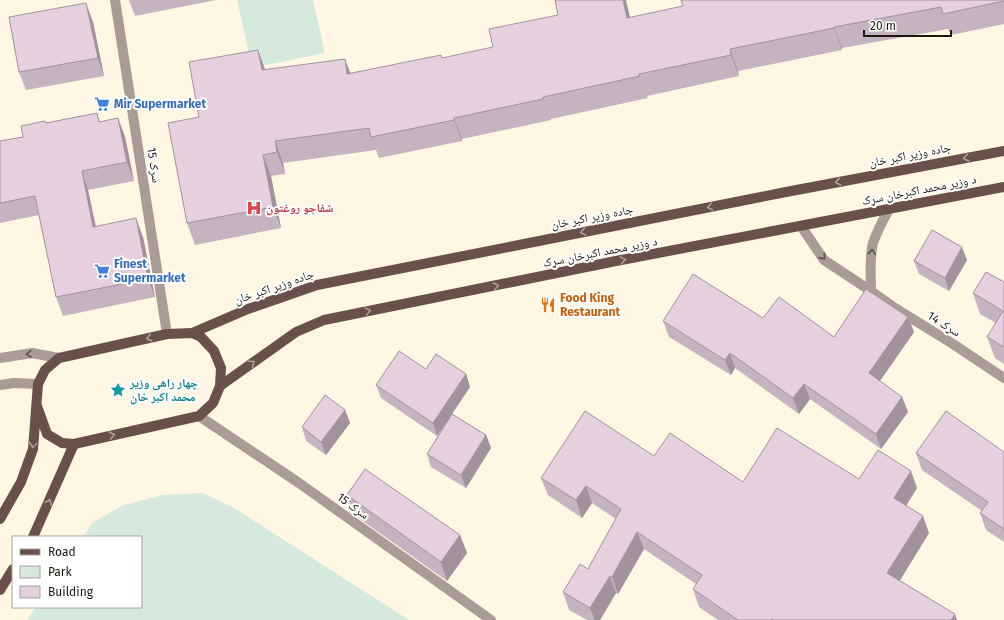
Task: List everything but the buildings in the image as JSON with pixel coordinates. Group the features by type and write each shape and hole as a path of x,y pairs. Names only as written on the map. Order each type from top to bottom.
{"main road":[{"name":"جاده وزیر اکبر خان","path":"192,333 248,309 317,285 755,198 1004,151"},
{"name":"د وزیر محمد اکبرخان سړک","path":"220,386 296,332 324,320 1004,187"},
{"path":"0,519 21,482 33,449 38,384 45,370 59,358 167,334 192,333 201,337 214,351 221,368 220,386 213,403 199,416 74,444 62,443 47,434 37,406"},
{"path":"33,536 74,444"},
{"path":"0,590 12,571"}],"street":[{"name":"سرک 15","path":"115,0 167,334"},
{"path":"871,290 870,268 873,244 889,209"},
{"name":"سرک 14","path":"801,226 824,260 871,290 895,308 1004,378"},
{"path":"0,358 32,354 59,358"},
{"path":"0,385 14,383 38,384"},
{"name":"سرک 15","path":"199,416 299,483 491,620"}],"green space":[{"path":"237,0 313,0 325,53 252,68"},
{"path":"202,493 231,506 409,620 27,620 35,608 142,608 142,536 84,536 93,522 124,505 163,495"}],"place":[{"name":"Mir Supermarket","path":"102,104"},
{"name":"شفاجو روغتون","path":"254,208"},
{"name":"Finest Supermarket","path":"102,271"},
{"name":"Food King Restaurant","path":"548,305"},
{"name":"چهار راهی وزیر محمد اکبر خان","path":"118,390"}]}
